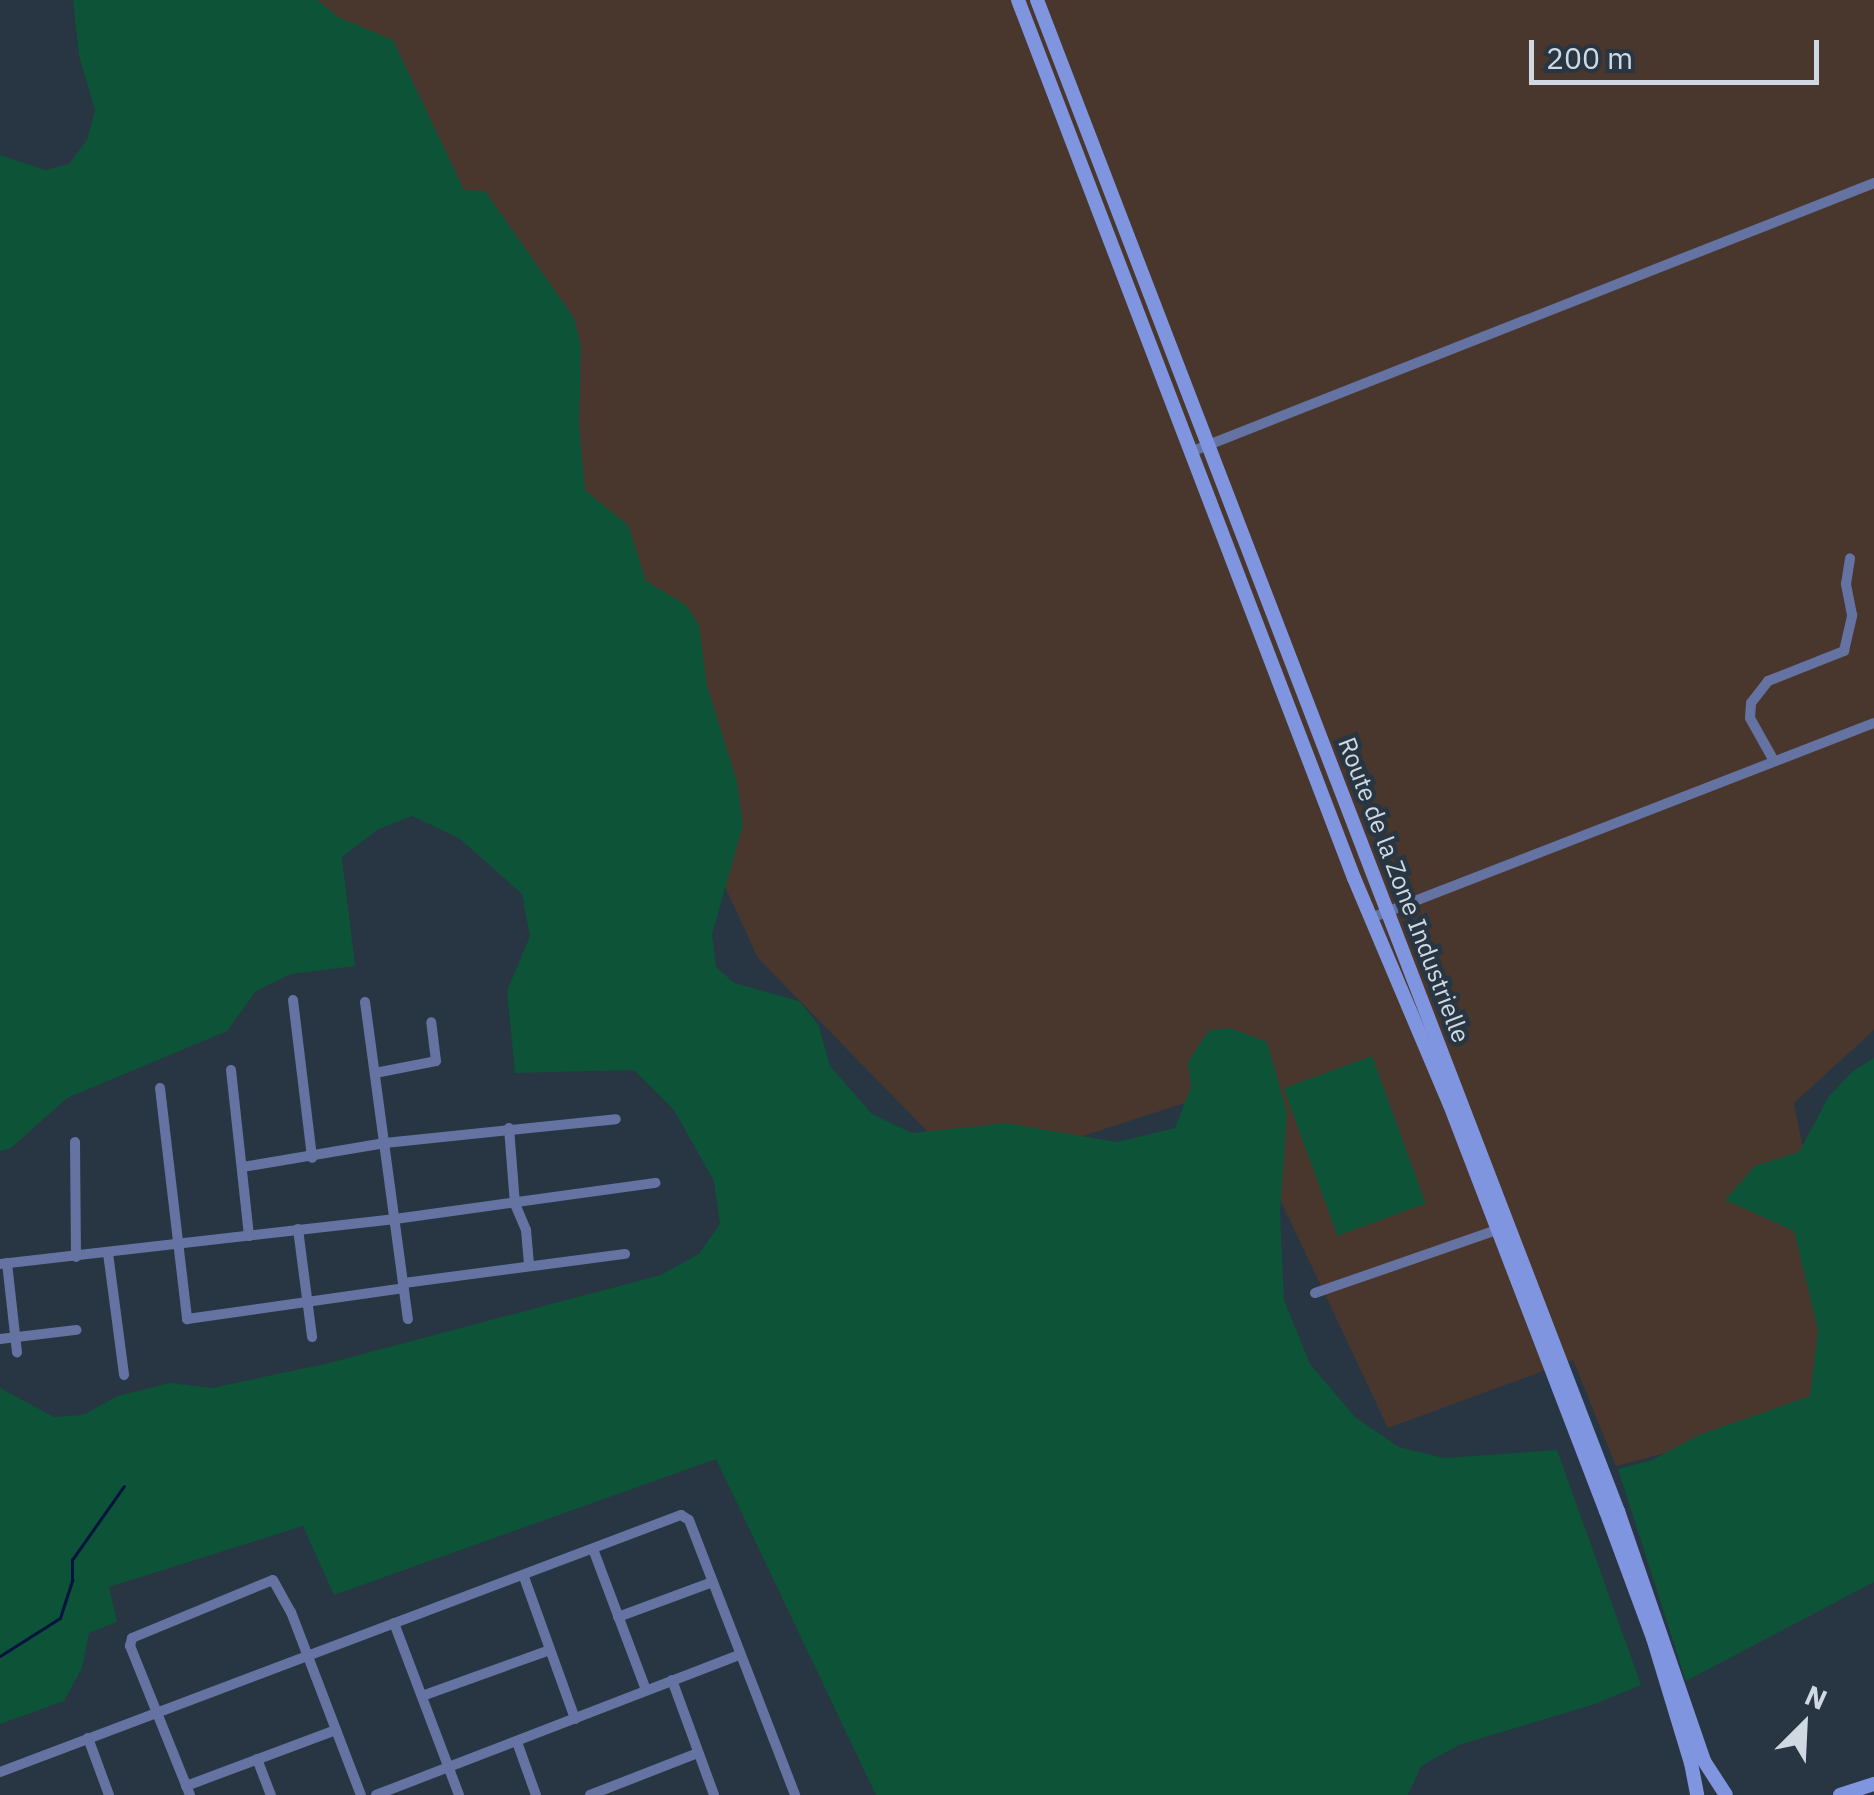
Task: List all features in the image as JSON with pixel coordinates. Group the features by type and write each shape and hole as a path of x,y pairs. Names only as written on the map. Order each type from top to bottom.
{"main road":[{"name":"Route de la Zone Industrielle","path":"1018,0 1653,1638 1692,1763 1697,1795"},
{"name":"Route de la Zone Industrielle","path":"1037,0 1648,1590 1693,1733 1708,1771 1726,1795"},
{"path":"1840,1795 1874,1784"}],"street":[{"path":"1194,451 1874,183"},
{"path":"1774,761 1750,718 1750,702 1768,681 1844,652 1851,637 1851,599 1846,584 1850,558"},
{"path":"1372,918 1874,723"},
{"path":"293,1000 312,1158"},
{"path":"366,1002 408,1319"},
{"path":"375,1073 436,1062 431,1022"},
{"path":"231,1070 249,1236"},
{"path":"160,1088 187,1319 529,1265 626,1254"},
{"path":"243,1166 312,1158 384,1142 616,1118"},
{"path":"508,1128 516,1204 526,1230 529,1265"},
{"path":"75,1142 76,1257"},
{"path":"18,1352 4,1264 516,1204 656,1183"},
{"path":"298,1229 312,1338"},
{"path":"1314,1293 1497,1230"},
{"path":"108,1253 124,1375"},
{"path":"0,1340 76,1330"},
{"path":"0,1772 306,1654 686,1516 795,1795"},
{"path":"592,1550 646,1690"},
{"path":"524,1577 575,1719"},
{"path":"336,1730 188,1790 130,1646 132,1638 272,1580 277,1583 306,1654 336,1730 361,1795"},
{"path":"618,1617 710,1583"},
{"path":"394,1623 458,1795"},
{"path":"422,1696 550,1650"},
{"path":"376,1795 740,1655"},
{"path":"672,1680 714,1795"},
{"path":"88,1738 110,1795"},
{"path":"517,1742 536,1795"},
{"path":"590,1795 698,1753"},
{"path":"257,1759 271,1795"}],"shaded area":[{"path":"314,0 1874,0 1874,1030 1794,1103 1853,1404 1616,1466 1573,1360 1388,1428 1228,1089 968,1173 758,958"}],"green space":[{"path":"73,0 318,0 338,17 393,40 464,190 485,191 574,318 581,346 579,425 585,490 628,525 646,581 686,605 699,625 707,686 737,782 743,825 712,934 716,967 734,983 799,1001 818,1024 830,1066 872,1114 912,1133 1006,1123 1117,1142 1175,1128 1191,1087 1188,1062 1209,1030 1230,1028 1267,1042 1287,1113 1280,1212 1284,1300 1310,1364 1355,1417 1399,1447 1444,1458 1557,1450 1641,1685 1595,1704 1459,1745 1421,1766 1408,1795 876,1795 716,1459 334,1595 303,1526 109,1587 117,1622 89,1633 82,1668 64,1701 0,1724 0,1388 54,1417 83,1415 118,1396 170,1383 212,1388 325,1364 661,1275 699,1254 720,1224 714,1181 674,1110 634,1070 515,1073 507,991 530,936 522,894 459,838 412,816 377,830 342,857 355,966 291,974 256,991 227,1031 67,1098 11,1148 0,1151 0,155 45,170 69,164 87,140 95,110 79,56"},
{"path":"1372,1056 1426,1204 1337,1236 1284,1088"},
{"path":"1874,1058 1874,1582 1686,1681 1618,1469 1650,1461 1699,1435 1810,1396 1818,1330 1794,1231 1725,1200 1755,1166 1799,1152 1829,1096 1853,1071"}],"waterway":[{"path":"0,1656 60,1618 72,1580 72,1560 124,1486"}]}
